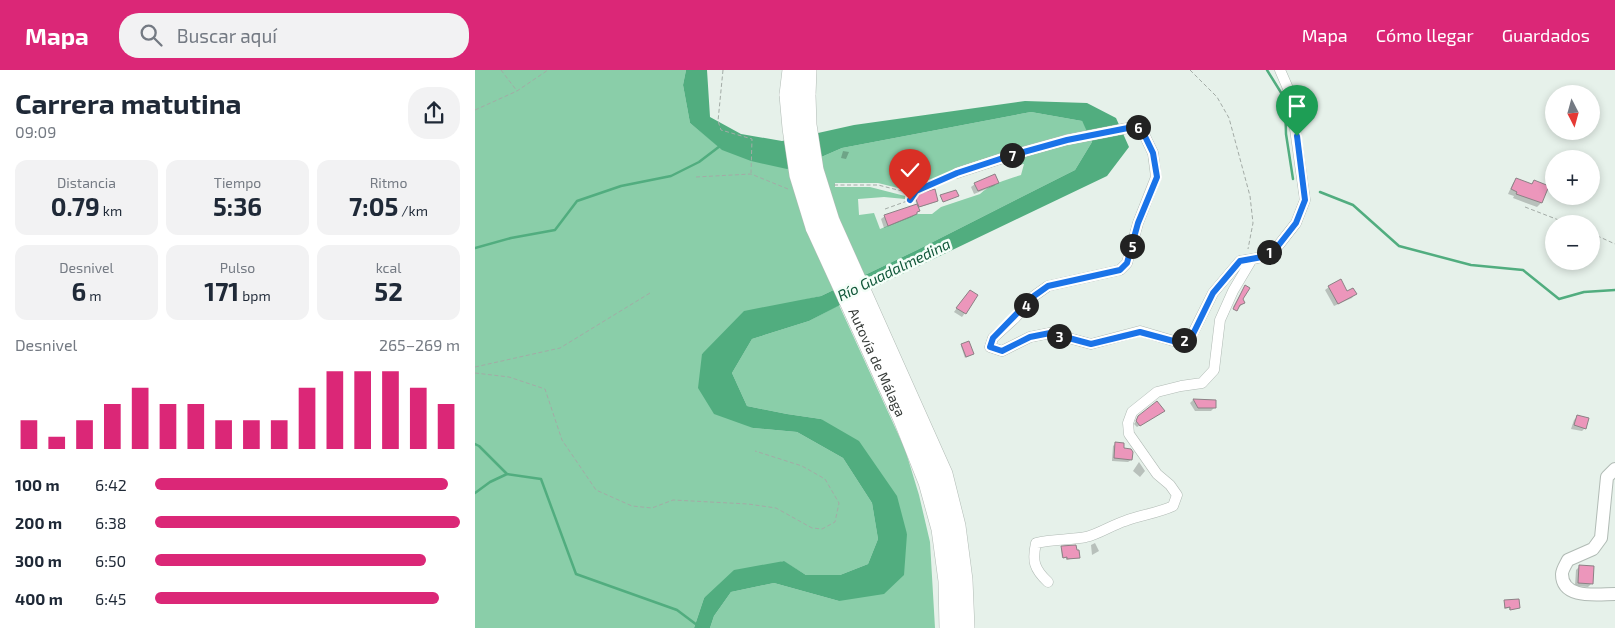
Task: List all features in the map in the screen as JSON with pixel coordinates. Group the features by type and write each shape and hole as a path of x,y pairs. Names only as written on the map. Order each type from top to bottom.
{"highway":[{"name":"Autovía de Málaga","path":"792,70 797,95"},
{"name":"Autovía de Málaga","path":"807,70 797,95 792,128 799,174 868,325 943,474 956,526 963,580 965,628"},
{"name":"Autovía de Málaga","path":"868,325 927,482 941,529 948,581 949,628"}],"street":[{"path":"957,173 1067,140 1133,127 1141,128 1153,153 1157,177 1138,223 1127,263 1120,270 1048,286 1034,296 993,338 990,347 1002,351 1030,337 1050,333 1091,344 1140,332 1177,342 1187,339 1193,334 1213,293 1240,261 1262,257 1278,246 1296,223 1305,200 1290,93 1280,70"},
{"path":"1048,582 1036,569 1034,555 1036,543 1051,539 1069,540 1089,536 1126,520 1162,511 1173,506 1177,495 1170,485 1157,474 1129,434 1128,423 1132,412 1157,392 1202,384 1214,370 1220,320 1233,291 1251,259"},
{"path":"1615,469 1607,477 1601,538 1593,549 1568,560 1562,573 1565,585 1577,594 1615,594"}],"path":[{"path":"501,70 517,91"},
{"path":"475,110 517,91 548,70"},
{"path":"696,177 751,174 752,139 721,130 718,121 723,70"},
{"path":"1190,70 1217,97 1229,118 1250,196 1253,223 1247,252 1251,259"},
{"path":"885,208 910,200 916,191 957,173"},
{"path":"1525,207 1546,215"},
{"path":"1600,237 1615,244"},
{"path":"475,366 560,348 650,293"},
{"path":"475,373 509,377 545,389 562,440 596,490 632,506 652,508 673,500 748,504 776,508 811,528 822,529 835,522 839,503 825,479 802,466 755,451"}],"shaded area":[{"path":"475,70 686,70 683,85 690,123 723,150 819,158 842,148 1031,112 1082,121 1088,132 961,169 916,188 906,190 878,183 835,183 835,187 870,187 905,196 905,199 884,197 858,199 859,215 874,213 880,229 917,214 932,214 941,207 980,194 994,185 1021,175 1024,164 1011,166 1010,159 1091,139 1092,142 1075,170 821,296 786,304 702,354 753,428 797,432 843,458 872,503 878,539 868,564 840,575 806,575 783,561 704,598 694,628 475,628"},
{"path":"839,305 905,449 919,495 930,542 935,628 710,628 714,616 731,592 774,583 839,601 907,534 821,419 747,406 732,373 752,339 809,321"}],"water":[{"name":"Río Guadalmedina","path":"686,70 707,70 710,117 741,134 782,141 854,125 1025,101 1087,103 1116,118 1129,147 1107,176 875,287 809,321 752,339 732,373 747,406 821,419 859,441 897,496 907,534 904,575 884,594 839,601 774,583 731,592 714,616 710,628 694,628 704,598 734,570 784,561 806,575 840,575 868,564 878,539 872,503 843,458 797,432 753,428 714,414 698,388 702,354 744,311 821,296 917,250 1075,170 1092,142 1082,121 1031,112 842,148 787,169 751,161 722,150 690,123 683,85"}],"building":[{"path":"995,174 999,183 978,191 974,183"},
{"path":"1516,178 1532,184 1534,180 1545,184 1545,196 1542,203 1516,194 1517,192 1511,189"},
{"path":"935,189 938,201 919,207 915,197 918,196 917,194"},
{"path":"956,190 959,196 943,202 940,195"},
{"path":"917,204 920,211 917,214 888,226 884,215"},
{"path":"1341,279 1347,291 1353,288 1357,294 1338,304 1328,286"},
{"path":"1245,285 1250,288 1243,299 1245,303 1240,305 1237,311 1233,309"},
{"path":"970,290 978,295 966,314 956,308"},
{"path":"969,341 974,354 966,357 961,344"},
{"path":"1193,399 1216,400 1216,408 1198,408"},
{"path":"1157,401 1165,411 1140,426 1136,421 1138,416"},
{"path":"1577,415 1589,418 1586,429 1574,425"},
{"path":"1115,442 1124,443 1124,448 1131,449 1133,452 1132,460 1114,458"},
{"path":"1076,545 1080,558 1063,558 1061,546"},
{"path":"1579,565 1594,566 1593,584 1578,583"},
{"path":"1519,599 1520,608 1510,610 1510,607 1505,608 1504,600"}],"waterway":[{"path":"1267,70 1285,99 1286,134 1293,179"},
{"path":"475,248 511,238 555,230 577,201 621,186 671,176 699,162 720,146"},
{"path":"1320,192 1353,205 1399,246 1471,265 1523,270 1559,299 1584,292 1615,290"},
{"path":"475,444 507,474"},
{"path":"475,493 490,482 507,474 541,479 576,574 677,610 701,628"}],"route":[{"path":"910,200 916,191 957,173 1009,156 1067,140 1133,127 1141,128 1153,153 1157,177 1138,223 1127,263 1120,270 1048,286 1034,296 1015,318 993,338 990,347 1002,351 1030,337 1050,333 1091,344 1140,332 1177,342 1187,339 1193,334 1213,293 1240,261 1262,257 1278,246 1296,223 1305,200 1297,136"}]}
